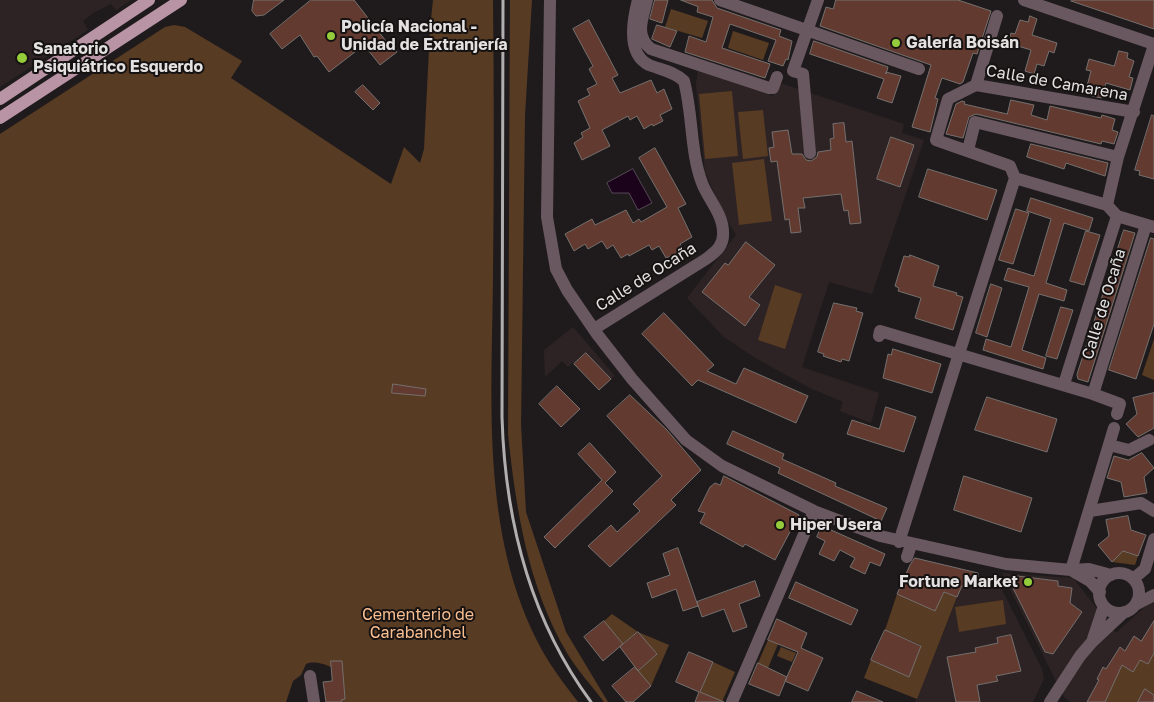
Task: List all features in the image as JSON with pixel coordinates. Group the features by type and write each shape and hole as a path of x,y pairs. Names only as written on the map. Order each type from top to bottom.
{"main road":[{"path":"0,99 150,0"},
{"path":"0,118 181,0"}],"street":[{"name":"Calle de Ocaña","path":"550,0 547,217 556,270 567,290 594,329 632,379 686,440 722,466 814,512 905,543 1006,564 1071,570 1089,569 1111,575"},
{"name":"Calle de Ocaña","path":"594,329 718,251 723,241 724,229 720,216 702,185 696,163 684,82 679,76 647,64 641,58 635,46 638,0"},
{"path":"647,0 637,21 641,37 651,49 769,88 773,88 777,77"},
{"path":"720,0 919,69"},
{"path":"810,153 803,74 793,71 818,0"},
{"name":"Calle de Camarena","path":"1024,0 1154,45 1118,157 1107,205"},
{"name":"Calle de Camarena","path":"976,85 996,16"},
{"name":"Calle de Camarena","path":"968,150 936,140 948,99 976,85 1134,112"},
{"path":"907,557 905,543 960,354 1015,178 1010,166 968,150 975,122 1118,157"},
{"path":"1015,178 1107,205 1117,216"},
{"name":"Calle de Ocaña","path":"1064,384 1117,216 1150,226 1093,394"},
{"path":"879,336 880,331 1064,384 1120,404 1117,414"},
{"path":"1071,570 1114,428"},
{"path":"1109,445 1129,450 1149,440"},
{"path":"1090,511 1141,503 1154,512"},
{"path":"732,702 814,512"},
{"path":"1134,579 1145,569 1154,539"},
{"name":"Calle de Ocaña","path":"1071,570 1090,581 1100,592"},
{"path":"1092,642 1104,606 1100,592 1103,582 1111,575 1123,573 1134,579 1139,589 1130,609"},
{"path":"1134,579 1147,575 1154,576"},
{"path":"1050,702 1092,642 1130,609 1154,595"},
{"path":"1104,606 1114,612 1130,609"},
{"path":"310,676 314,702"}],"shaded area":[{"name":"Sanatorio Psiquiátrico Esquerdo","path":"0,0 131,0 116,10 111,4 93,13 83,21 88,30 0,87"},
{"path":"698,70 773,96 777,82 904,124 902,133 924,140 872,294 829,282 802,367 879,393 871,423 840,411 843,402 810,388 757,359 724,337 687,298 736,235 725,217 705,172 696,84"},
{"path":"633,169 652,203 638,210 629,193 612,193 607,183"},
{"path":"573,327 615,376 599,390 573,362 568,367 562,361 545,377 544,350"},
{"path":"1002,573 1073,578 1116,633 1149,603 1154,601 1154,682 1124,702 1070,702 1064,697"},
{"path":"998,582 1042,669 1044,679 1033,702 915,702 962,586"}],"green space":[{"name":"Cementerio de Carabanchel","path":"433,0 493,0 494,172 491,374 494,474 500,523 511,571 526,617 549,662 578,702 342,702 341,700 345,699 342,673 329,666 315,662 306,664 301,675 293,681 286,702 0,702 0,134 165,27 174,25 185,27 242,61 231,78 391,184 404,147 420,163 424,149"},
{"path":"510,0 532,0 525,115 521,425 526,512 566,632 608,702 604,702 575,666 542,601 526,547 515,491 508,434"},
{"path":"671,9 708,21 702,38 665,27"},
{"path":"733,31 769,43 763,60 728,48"},
{"path":"732,91 738,156 705,159 699,94"},
{"path":"763,110 768,156 743,159 738,112"},
{"path":"764,159 772,221 739,225 732,163"},
{"path":"775,285 802,294 785,349 758,340"},
{"path":"1154,339 1154,380 1142,375"},
{"path":"1123,548 1128,550 1127,553 1138,556 1135,565 1112,562"},
{"path":"944,592 957,597 917,699 864,678 871,660 909,677 921,645 885,630 897,594 935,611"},
{"path":"1003,600 1006,624 959,632 955,607"},
{"path":"612,614 638,632 623,644 616,635 610,640 604,621"},
{"path":"638,632 669,645 651,686 638,671 657,654 652,648 638,644 644,639"},
{"path":"768,640 778,644 768,668 758,663"},
{"path":"781,647 796,653 792,662 777,656"},
{"path":"1154,653 1154,695 1146,690 1138,702 1105,702 1122,665 1133,672 1140,660 1148,664"},
{"path":"713,662 735,672 722,702 700,692 704,683 697,680 701,669 709,672"}],"building":[{"path":"254,0 284,0 264,15 256,16 252,11"},
{"name":"Policía Nacional - Unidad de Extranjería","path":"311,0 354,0 389,45 391,44 397,52 380,65 364,45 329,72 317,56 314,57 300,35 282,49 270,34"},
{"path":"655,0 668,0 662,23 650,19"},
{"path":"681,0 712,0 717,8 781,30 779,36 792,41 788,60 786,59 783,66 768,61 776,40 730,24 722,48 770,64 765,78 685,52 689,36 706,42 713,17 697,12 698,7"},
{"path":"836,0 958,0 991,11 977,54 973,53 963,82 960,84 942,78 935,98 938,99 930,132 912,127 931,65 820,26 826,7 833,9"},
{"path":"1154,0 1154,29 1071,1"},
{"path":"1030,16 1037,19 1032,35 1057,43 1054,53 1049,51 1044,66 1037,64 1034,74 1025,71 1031,50 1008,43 1011,33 1015,34 1020,20 1028,22"},
{"path":"589,20 618,75 612,78 620,93 651,80 657,93 664,89 672,109 660,115 663,121 653,126 652,124 644,129 637,116 630,120 628,116 602,130 610,146 582,160 574,143 583,137 581,133 590,128 578,101 590,95 587,89 597,84 589,69 593,66 573,29"},
{"path":"657,25 677,31 670,47 652,39"},
{"path":"814,41 888,67 887,72 901,76 892,103 877,98 884,79 810,54"},
{"path":"1119,51 1128,53 1127,58 1134,61 1129,77 1133,78 1130,90 1106,83 1102,98 1092,96 1095,88 1087,86 1091,71 1086,70 1089,59 1114,66"},
{"name":"Policía Nacional - Unidad de Extranjería","path":"363,85 380,103 373,110 355,92"},
{"path":"1011,100 1034,105 1031,115 1047,120 1050,106 1101,118 1102,115 1115,119 1112,130 1118,132 1114,144 1102,141 1101,144 976,114 969,117 963,138 946,134 956,104 962,101 965,102 964,104 1007,114"},
{"path":"1152,115 1154,116 1154,179 1139,175 1140,171 1135,170"},
{"path":"844,123 846,142 852,141 861,223 850,224 848,210 844,211 841,194 803,198 805,208 798,208 801,232 791,233 789,219 785,220 777,161 771,162 769,148 774,147 772,132 788,130 792,154 802,154 806,160 811,161 817,157 818,152 831,150 830,139 834,138 833,124"},
{"path":"891,137 914,145 900,187 877,179"},
{"path":"1031,144 1108,163 1105,176 1066,163 1064,169 1027,157"},
{"path":"655,148 686,204 678,208 692,237 680,244 683,250 666,258 659,246 652,250 649,245 629,256 628,254 621,258 613,245 607,249 602,241 588,249 585,244 574,251 565,234 592,219 595,225 626,210 633,223 639,219 641,222 667,207 639,158"},
{"path":"928,169 997,190 987,220 919,197"},
{"path":"1031,198 1093,218 1089,231 1064,223 1046,283 1067,290 1064,301 1039,294 1022,350 1046,358 1043,369 983,350 986,339 1011,347 1029,287 1004,280 1008,268 1034,276 1051,219 1027,211"},
{"path":"1016,209 1029,213 1013,264 999,260"},
{"path":"1124,230 1135,233 1088,382 1078,379 1077,375"},
{"path":"1086,231 1100,235 1084,285 1070,281"},
{"path":"1151,238 1154,239 1154,324 1136,379 1109,370"},
{"path":"746,242 775,265 749,297 760,305 745,326 702,292 725,263 728,265"},
{"path":"910,255 939,266 933,286 957,293 956,295 963,297 953,330 915,318 921,298 898,291 899,288 895,286 904,256 909,257"},
{"path":"991,284 1002,288 987,337 976,333"},
{"path":"834,303 857,308 856,311 863,313 849,361 842,359 841,362 823,356 824,354 818,352"},
{"path":"1061,307 1073,310 1057,359 1046,356"},
{"path":"664,313 714,365 707,371 736,384 744,368 808,396 796,423 698,380 692,386 642,334"},
{"path":"893,349 941,364 932,393 883,378 888,354 891,355"},
{"path":"586,353 611,379 599,390 574,364"},
{"path":"393,384 426,389 425,396 392,393"},
{"path":"557,386 580,409 561,427 539,404"},
{"path":"1154,393 1154,428 1138,437 1126,424 1137,414 1133,398"},
{"path":"630,395 667,430 701,470 671,500 676,505 610,567 588,546 611,525 617,532 640,511 633,504 662,476 607,416"},
{"path":"987,397 1057,419 1047,452 975,430"},
{"path":"886,407 916,417 904,452 847,434 852,420 879,429"},
{"path":"733,431 784,454 782,459 836,483 835,486 887,508 881,521 778,473 780,468 727,444"},
{"path":"590,443 616,472 605,483 613,491 555,548 544,537 602,480 578,454"},
{"path":"1142,453 1154,468 1144,477 1147,493 1124,497 1121,482 1107,478 1114,456 1128,460"},
{"path":"724,476 799,515 775,560 745,544 743,547 700,523 705,513 698,511 710,487 715,483 720,485"},
{"path":"964,476 1032,498 1021,532 954,510"},
{"path":"1128,516 1131,530 1146,535 1138,556 1123,551 1112,562 1098,545 1109,536 1106,520"},
{"path":"822,526 885,554 880,566 870,562 865,574 850,567 855,558 840,550 834,561 819,554 825,541 817,537"},
{"path":"678,548 698,606 683,611 676,589 652,598 647,583 670,575 663,554"},
{"path":"915,558 978,573 980,584 962,586 957,597 944,592 935,611 897,594"},
{"path":"1017,576 1058,581 1058,586 1072,588 1070,603 1082,612 1053,654 1045,652 1012,586"},
{"path":"755,581 760,596 739,604 747,627 733,632 724,609 702,617 697,602"},
{"path":"796,582 858,610 851,625 789,598"},
{"path":"777,619 807,633 801,648 823,658 808,691 785,681 798,652 768,640"},
{"path":"604,621 623,644 603,661 584,637"},
{"path":"1154,621 1154,653 1148,664 1140,660 1133,672 1122,665 1105,702 1087,702 1099,680 1097,679 1103,667 1106,669 1120,647 1125,651 1134,636 1141,641"},
{"path":"885,630 921,646 909,677 871,660"},
{"path":"638,632 657,654 638,671 620,647"},
{"path":"1011,635 1021,671 996,676 998,681 977,685 980,702 956,702 947,657 976,652 975,648 998,643 997,638"},
{"path":"689,652 713,662 700,692 724,702 695,702 699,692 676,682"},
{"path":"331,661 342,661 345,699 341,700 342,702 326,702 323,682 332,681"},
{"path":"758,663 787,677 779,696 749,684"},
{"path":"635,667 651,686 633,702 626,702 612,686"},
{"path":"1145,689 1154,695 1154,702 1138,702"},
{"path":"857,691 883,702 852,702"}],"railway":[{"path":"503,0 502,417 504,455 515,530 537,602 552,637 570,670 591,702"}],"place":[{"name":"Policía Nacional - Unidad de Extranjería","path":"331,36"},
{"name":"Galería Boisán","path":"896,43"},
{"name":"Sanatorio Psiquiátrico Esquerdo","path":"22,58"},
{"name":"Hiper Usera","path":"780,525"},
{"name":"Fortune Market","path":"1028,582"}]}
